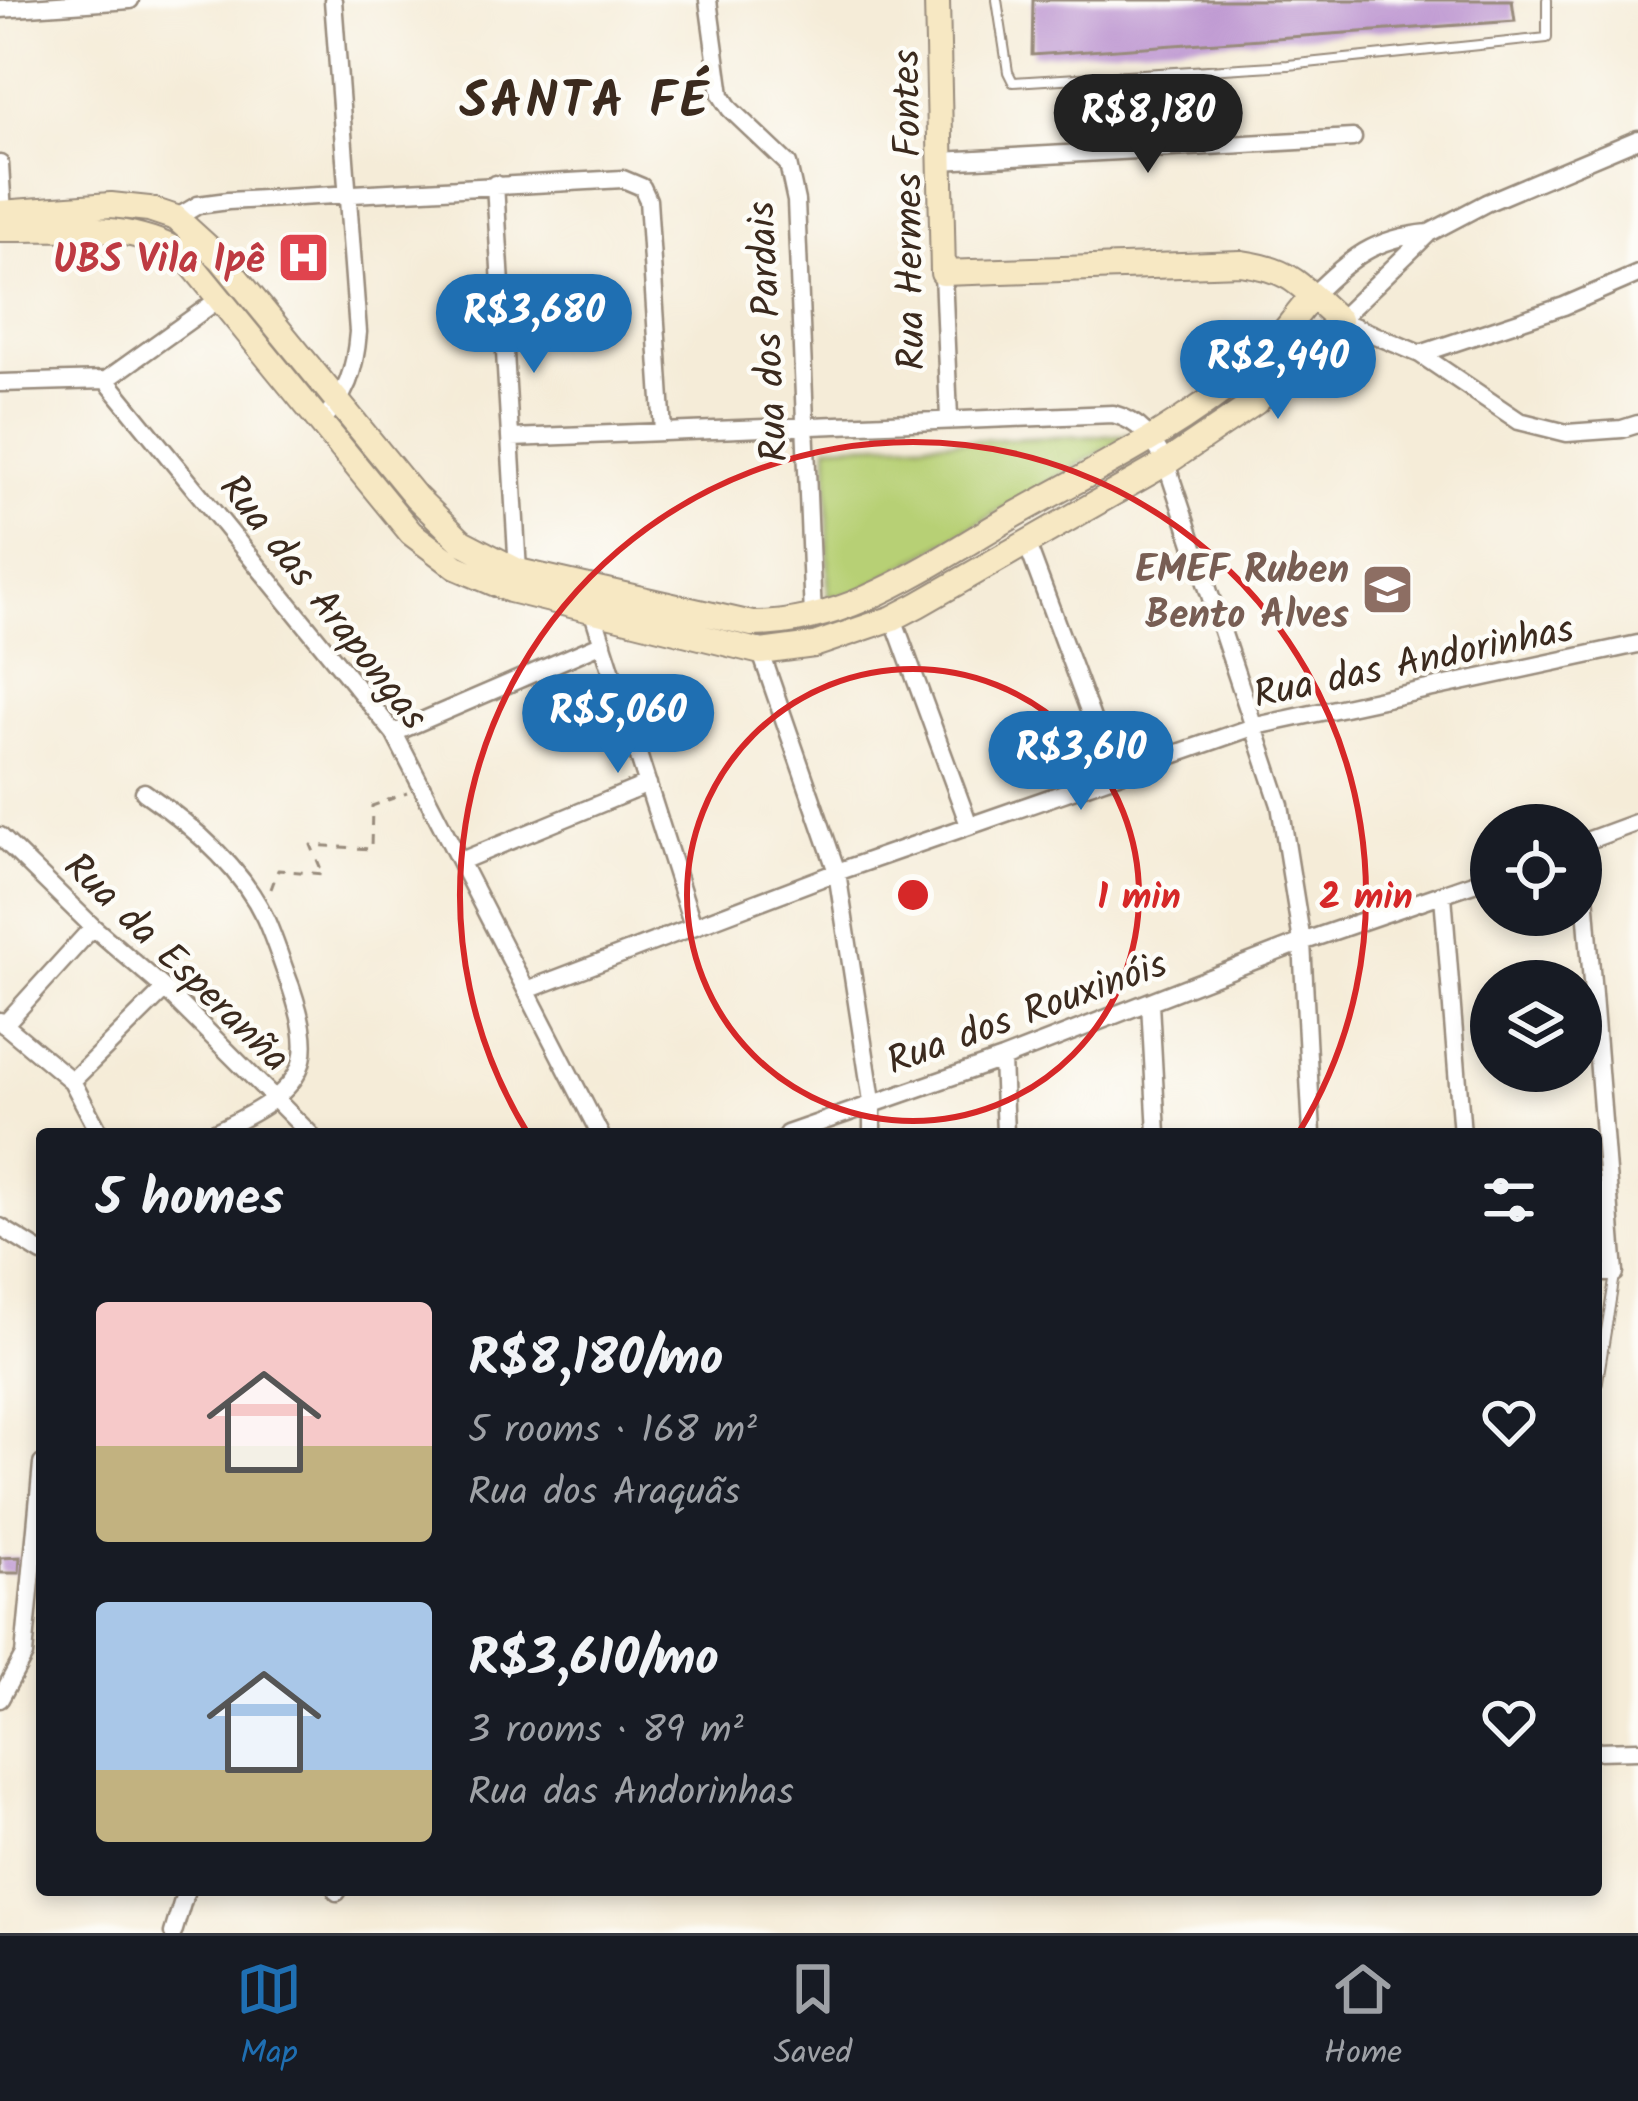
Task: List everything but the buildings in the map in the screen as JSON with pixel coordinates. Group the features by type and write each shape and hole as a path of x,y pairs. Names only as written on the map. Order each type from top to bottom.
{"street":[{"path":"0,9 130,0"},
{"path":"319,423 340,404 356,365 358,332 333,0"},
{"name":"Rua dos Pardais","path":"708,0 721,95 788,164 796,201 813,616"},
{"name":"Rua Hermes Fontes","path":"938,0 949,418"},
{"path":"941,161 1353,138"},
{"path":"1,219 157,238 183,254 411,533 456,567 510,590 761,652 814,645 893,618 1166,463 1256,402 1429,233 1486,203 1638,140"},
{"path":"0,164 1,219"},
{"path":"176,218 198,206 346,192 623,179 642,187 648,200 663,431"},
{"path":"495,184 518,571"},
{"path":"1,219 112,206 149,209 176,218 221,259 416,496 462,542 518,571 752,624 780,624 877,594 1153,440 1248,371 1312,296 1354,257 1393,236 1429,233"},
{"path":"943,273 1241,263 1274,267 1292,276 1339,320 1420,355 1519,421 1567,433 1638,424"},
{"path":"1420,355 1638,274"},
{"path":"0,382 106,380 221,297"},
{"name":"Rua das Arapongas","path":"106,380 394,733 597,1128"},
{"path":"512,438 949,418 1113,414 1133,421 1153,440 1166,463 1280,805 1302,942 1312,1128"},
{"path":"1027,544 1113,775"},
{"path":"592,610 693,926"},
{"path":"893,618 969,825"},
{"path":"752,624 837,872 872,1101 872,1128"},
{"path":"394,733 603,644"},
{"name":"Rua das Andorinhas","path":"527,990 837,872 1256,726 1638,644"},
{"path":"461,861 648,784"},
{"path":"144,792 173,812 238,876 263,914 296,1002 304,1042 300,1068 237,1128"},
{"path":"1602,835 1638,822"},
{"name":"Rua da Esperanña","path":"0,836 165,989 304,1128"},
{"name":"Rua dos Rouxinóis","path":"802,1128 1002,1059 1302,942 1470,885"},
{"path":"1443,895 1462,1128"},
{"path":"93,927 2,1023 72,1081 97,1128"},
{"path":"1586,936 1597,1128"},
{"path":"72,1081 165,989"},
{"path":"1150,1003 1157,1128"},
{"path":"1002,1059 1005,1128"},
{"path":"1602,1219 1605,1273"},
{"path":"0,1227 36,1249"},
{"path":"0,1699 24,1655 36,1528"},
{"path":"1602,1751 1638,1750"},
{"path":"173,1933 184,1896"}],"lane":[{"path":"997,0 1013,82 1288,65 1547,38 1547,0"},
{"path":"1602,1313 1605,1273"}],"path":[{"path":"263,914 278,870 323,874 311,845 371,849 372,806 424,786"}],"green space":[{"path":"1130,435 859,592 828,598 828,445"}],"place":[{"name":"UBS Vila Ipê","path":"303,258"},
{"name":"EMEF Ruben Bento Alves","path":"1388,590"}],"district":[{"name":"SANTA FÉ","path":"585,99"}]}
